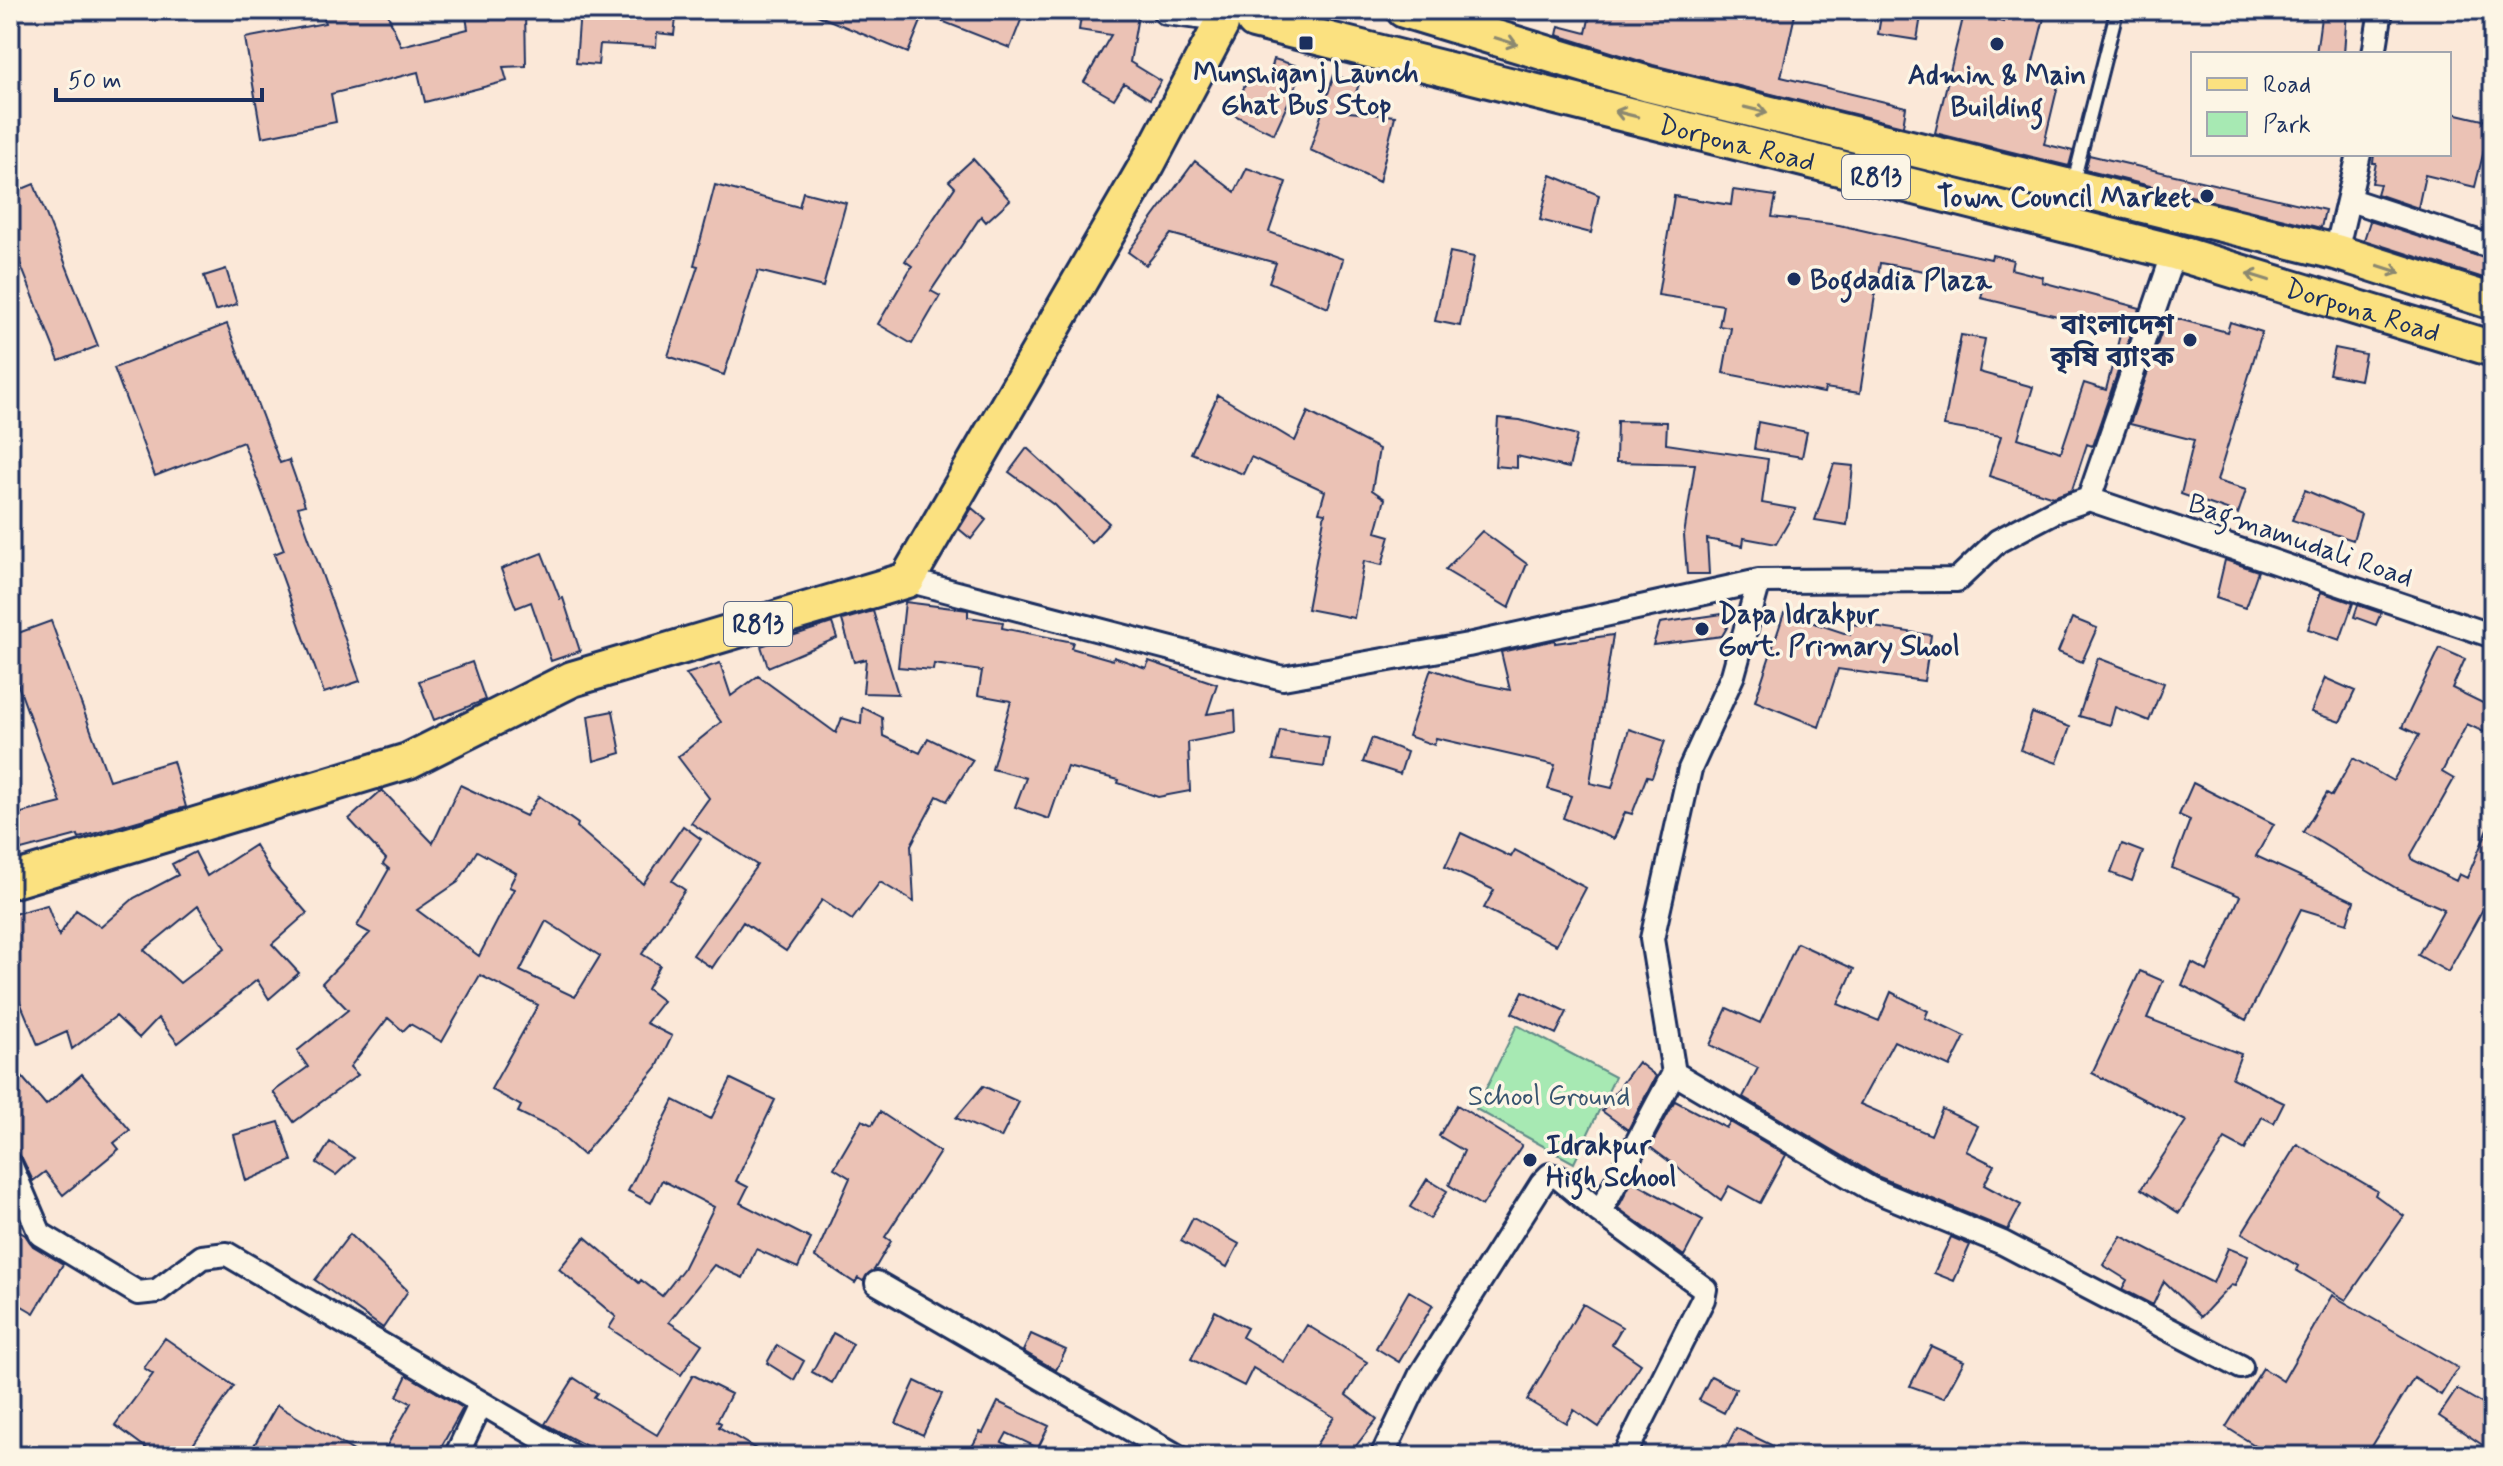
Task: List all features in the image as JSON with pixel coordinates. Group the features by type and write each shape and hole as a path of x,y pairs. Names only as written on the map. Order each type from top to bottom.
{"main road":[{"name":"Dorpona Road","path":"1404,10 1648,84 2336,252 2493,302"},
{"name":"R813","path":"1215,17 1232,28 1257,15"},
{"name":"Dorpona Road","path":"1257,15 2174,252 2493,349"},
{"path":"907,580 1148,163 1215,17"},
{"name":"R813","path":"10,881 408,761 572,679 907,580"}],"street":[{"path":"1167,10 1215,17"},
{"path":"2374,52 2381,10"},
{"path":"2336,252 2359,156"},
{"path":"2350,200 2493,247"},
{"path":"907,580 1283,678 1468,645 1759,581 1957,580 1998,541 2057,510 2089,499 2174,252"},
{"name":"Bagmamudali Road","path":"2089,499 2493,636"},
{"path":"1600,1212 1674,1073 1652,939 1690,769 1733,675 1759,581"},
{"path":"1674,1073 1871,1189 2003,1243 2241,1367"},
{"path":"10,1164 40,1234 118,1284 138,1293 157,1291 202,1257 227,1254 572,1456"},
{"path":"1382,1456 1420,1376 1550,1175 1558,1177 1705,1289 1703,1299 1624,1456"},
{"path":"877,1283 1177,1456"},
{"path":"456,1456 481,1403"}],"lane":[{"path":"2072,188 2117,10"}],"green space":[{"name":"School Ground","path":"1517,1025 1615,1077 1574,1163 1476,1109"}],"building":[{"path":"321,10 386,10 401,46 468,29 465,10 525,10 526,66 503,67 507,81 425,102 418,72 331,94 336,122 262,137 245,38 325,23"},
{"path":"580,10 677,10 674,35 657,33 656,47 600,44 598,65 576,63"},
{"path":"805,10 1025,10 1010,48 924,14 908,53"},
{"path":"1082,10 1123,14 1125,10 1139,10 1130,62 1161,81 1150,99 1124,83 1114,99 1084,82 1111,35 1079,30"},
{"path":"1591,10 1632,10 1661,17 1662,10 1796,10 1781,77 1906,107 1903,126 1653,65 1557,35 1559,26 1586,33"},
{"path":"1882,10 1922,10 1917,40 1878,34"},
{"path":"2007,10 2046,10 2032,66 2061,73 2044,144 2073,151 2069,166 1935,133 1964,14 2004,22"},
{"path":"2322,10 2347,10 2344,52 2316,52"},
{"path":"1274,59 1304,68 1274,134 1232,114 1250,74 1268,82"},
{"path":"1334,75 1359,84 1349,112 1395,116 1379,182 1310,150"},
{"path":"2451,112 2491,122 2475,187 2425,175 2418,208 2377,194 2380,184 2372,183 2376,163 2373,163 2374,156 2451,156"},
{"name":"Town Council Market","path":"2089,155 2325,210 2321,228 2085,170"},
{"path":"973,159 1010,200 986,222 981,216 931,291 940,296 912,344 878,324 912,266 905,261 955,187 949,181"},
{"path":"1195,161 1235,192 1247,168 1286,182 1269,232 1343,259 1328,308 1269,282 1276,263 1171,234 1146,265 1128,252"},
{"path":"1551,175 1599,195 1591,233 1540,220"},
{"path":"34,184 98,346 59,361 10,238 10,194"},
{"path":"715,185 799,207 803,192 846,203 823,287 758,271 724,375 668,356 698,266 694,265"},
{"path":"1733,190 1776,196 1772,217 1839,225 1991,259 1992,255 2013,260 2011,269 2043,277 2042,282 2140,308 2092,446 2087,444 2072,490 2053,497 1989,476 2001,436 1944,426 1961,335 1985,339 1979,372 2033,387 2018,438 2061,452 2084,383 2106,390 2121,331 1981,298 1985,282 1880,263 1860,393 1825,388 1824,393 1723,373 1731,328 1719,326 1723,305 1658,295 1674,196 1731,205"},
{"path":"2370,221 2493,261 2493,281 2364,240"},
{"path":"1450,252 1474,257 1460,326 1435,321"},
{"path":"226,269 237,304 215,311 204,276"},
{"path":"2167,316 2227,332 2230,322 2262,332 2217,481 2246,490 2238,514 2181,494 2194,440 2130,424"},
{"path":"227,324 280,463 289,460 305,505 298,507 360,681 324,693 274,554 284,550 243,442 155,476 114,368"},
{"path":"2335,348 2365,354 2360,380 2329,374"},
{"path":"1218,395 1295,441 1308,412 1379,449 1372,490 1385,499 1376,532 1390,536 1382,565 1364,561 1354,618 1307,609 1325,513 1319,512 1325,491 1251,457 1243,474 1191,453"},
{"path":"1498,418 1520,420 1577,435 1569,468 1517,456 1517,468 1495,466"},
{"path":"1617,421 1667,422 1666,444 1768,459 1762,503 1796,509 1776,544 1744,538 1743,546 1707,539 1709,574 1687,574 1684,535 1695,464 1616,462"},
{"path":"1758,422 1807,432 1802,457 1754,449"},
{"path":"1027,448 1109,523 1091,543 1054,505 1009,472"},
{"path":"1834,464 1853,466 1847,525 1815,520"},
{"path":"2305,490 2361,514 2353,540 2292,520"},
{"path":"972,508 986,520 971,539 959,529"},
{"path":"1482,531 1527,564 1509,608 1445,570"},
{"path":"542,553 560,599 563,598 580,651 551,661 531,602 516,608 501,569"},
{"path":"2225,560 2258,571 2245,608 2216,598"},
{"path":"2321,592 2353,603 2340,640 2308,629"},
{"path":"905,602 968,610 968,617 1003,622 1002,628 1073,642 1071,648 1146,668 1149,661 1217,684 1207,714 1235,710 1236,733 1188,742 1190,791 1158,797 1118,783 1119,780 1067,767 1049,819 1015,807 1026,778 992,769 1011,701 978,695 982,671 934,664 933,670 898,667"},
{"path":"2358,605 2381,613 2376,625 2354,617"},
{"path":"873,611 898,694 863,693 866,659 854,662 842,620"},
{"path":"1736,612 1722,636 1653,645 1660,623"},
{"path":"1784,613 1850,635 1852,624 1931,635 1924,681 1838,669 1819,727 1755,701"},
{"path":"2072,618 2097,628 2082,662 2058,652"},
{"path":"51,621 109,780 173,761 186,807 79,838 78,835 10,853 10,816 61,803 10,663 10,636"},
{"path":"832,623 837,638 768,667 761,646"},
{"path":"1613,635 1590,783 1612,788 1629,729 1665,741 1652,777 1647,776 1632,814 1625,812 1614,839 1563,818 1571,796 1548,789 1555,765 1436,738 1434,745 1408,736 1431,669 1510,690 1501,652 1555,640 1555,643"},
{"path":"2440,648 2465,659 2452,688 2493,708 2486,733 2467,724 2442,772 2454,779 2411,855 2413,860 2456,881 2459,874 2467,878 2493,817 2493,871 2486,887 2493,891 2448,972 2418,955 2444,909 2396,888 2303,832 2327,793 2332,796 2353,758 2393,781 2419,735 2402,727"},
{"path":"2098,658 2164,683 2149,721 2115,707 2110,725 2079,716"},
{"path":"472,662 485,700 434,720 419,681"},
{"path":"720,663 731,696 758,676 836,733 842,718 861,724 862,707 882,717 883,736 920,753 928,738 973,760 947,801 937,796 911,845 914,902 880,882 852,920 822,900 786,951 743,922 712,968 693,955 757,865 691,823 709,798 678,757 721,722 686,674"},
{"path":"2325,678 2355,691 2340,722 2311,712"},
{"path":"613,711 621,753 594,761 588,716"},
{"path":"2032,713 2070,727 2057,763 2020,750"},
{"path":"1280,730 1329,737 1324,767 1273,760"},
{"path":"1372,738 1407,752 1400,774 1363,762"},
{"path":"2193,783 2274,824 2256,856 2354,901 2347,923 2301,909 2246,1020 2182,985 2192,963 2207,971 2240,896 2172,868 2190,820 2179,815"},
{"path":"460,785 526,816 539,796 578,824 577,827 643,884 683,826 701,839 672,881 685,890 642,954 660,965 647,989 663,1001 646,1023 672,1036 657,1067 583,1155 555,1130 518,1112 521,1106 491,1089 538,1005 480,975 442,1042 410,1024 403,1031 388,1018 350,1067 358,1075 294,1122 273,1092 308,1067 297,1051 348,1010 322,983 370,933 357,926 389,869 383,864 386,859 349,819 382,790 433,843","holes":["477,851 516,873 509,887 514,889 479,956 417,910 458,882","546,921 600,956 575,997 520,971"]},
{"path":"1461,833 1511,857 1515,850 1586,888 1556,945 1484,908 1494,890 1445,867"},
{"path":"2122,844 2143,852 2132,881 2111,873"},
{"path":"255,845 271,872 307,913 272,944 299,973 269,999 257,980 178,1043 158,1018 139,1038 116,1016 72,1049 67,1032 38,1045 10,978 10,915 47,905 59,936 76,910 101,927 134,898 178,875 172,864 195,852 207,876","holes":["198,906 225,948 180,983 144,950"]},
{"path":"1797,943 1854,969 1838,1004 1879,1021 1891,992 1928,1011 1925,1018 1965,1037 1950,1067 1894,1041 1860,1104 1931,1135 1942,1109 1978,1126 1966,1151 1994,1165 1984,1185 2021,1205 2008,1230 1877,1176 1743,1097 1758,1068 1710,1045 1727,1008 1760,1023"},
{"path":"2140,971 2163,981 2147,1018 2241,1054 2232,1078 2284,1103 2274,1123 2262,1117 2245,1150 2225,1139 2179,1213 2141,1189 2186,1121 2092,1073"},
{"path":"1523,991 1567,1012 1556,1034 1512,1013"},
{"path":"1638,1062 1656,1076 1628,1130 1602,1111"},
{"path":"10,1063 46,1105 82,1074 130,1130 114,1143 119,1149 63,1195 45,1172 33,1181 22,1158 10,1150"},
{"path":"731,1079 775,1100 736,1181 748,1187 740,1203 811,1239 798,1268 756,1249 743,1278 714,1265 669,1322 702,1344 681,1375 609,1328 616,1317 559,1269 585,1237 639,1283 641,1280 662,1296 683,1269 714,1207 662,1180 651,1203 628,1191 674,1100 711,1119"},
{"path":"983,1086 1019,1102 1001,1138 956,1118"},
{"path":"1675,1101 1726,1128 1730,1122 1786,1155 1760,1203 1729,1186 1721,1200 1650,1147"},
{"path":"1457,1105 1522,1145 1482,1206 1449,1185 1464,1151 1439,1136"},
{"path":"880,1112 940,1152 885,1237 891,1241 874,1270 863,1281 858,1278 855,1283 815,1257 850,1178 834,1168 862,1120 872,1125"},
{"path":"279,1122 292,1161 246,1181 234,1135"},
{"path":"330,1142 354,1158 336,1175 317,1163"},
{"path":"2297,1144 2377,1191 2375,1195 2404,1216 2346,1300 2296,1270 2298,1266 2242,1233"},
{"path":"1427,1179 1447,1191 1430,1219 1410,1207"},
{"path":"1632,1181 1703,1220 1684,1256 1618,1208"},
{"path":"1193,1218 1239,1244 1227,1267 1181,1241"},
{"path":"10,1226 25,1235 33,1246 63,1264 34,1313 10,1299"},
{"path":"350,1234 408,1291 383,1328 315,1280"},
{"path":"2121,1236 2213,1283 2228,1248 2248,1256 2235,1286 2231,1285 2201,1317 2164,1281 2153,1305 2122,1289 2127,1280 2103,1265"},
{"path":"1951,1237 1970,1245 1954,1281 1934,1273"},
{"path":"1409,1291 1433,1305 1399,1362 1376,1348"},
{"path":"2332,1295 2458,1368 2441,1395 2414,1378 2366,1456 2272,1456 2226,1427 2263,1368 2283,1381"},
{"path":"1583,1304 1622,1327 1612,1344 1641,1364 1599,1427 1574,1410 1566,1423 1527,1400"},
{"path":"1215,1311 1247,1328 1242,1337 1284,1362 1307,1325 1367,1362 1346,1395 1377,1419 1348,1456 1309,1456 1334,1417 1253,1368 1244,1386 1191,1359"},
{"path":"833,1333 853,1344 832,1383 812,1372"},
{"path":"1031,1334 1066,1350 1056,1370 1023,1351"},
{"path":"165,1338 234,1386 185,1456 157,1456 115,1425 153,1374 144,1368"},
{"path":"777,1345 804,1361 794,1380 767,1363"},
{"path":"1931,1346 1964,1361 1944,1398 1910,1386"},
{"path":"407,1375 463,1408 436,1456 381,1456 411,1403 397,1396"},
{"path":"693,1375 731,1394 717,1421 721,1423 719,1427 768,1456 605,1456 545,1424 574,1378 597,1393 594,1397 657,1435"},
{"path":"1711,1376 1736,1389 1724,1413 1699,1400"},
{"path":"915,1381 942,1394 923,1435 896,1423"},
{"path":"2457,1389 2493,1410 2493,1452 2439,1416"},
{"path":"998,1402 1049,1426 1038,1448 1007,1433 1002,1442 1030,1456 967,1456 980,1432 983,1433"},
{"path":"277,1405 362,1456 248,1456"},
{"path":"1736,1428 1794,1456 1722,1456"}],"place":[{"name":"Munshiganj Launch Ghat Bus Stop","path":"1306,43"},
{"name":"Admin & Main Building","path":"1997,44"},
{"name":"Town Council Market","path":"2207,196"},
{"name":"Bogdadia Plaza","path":"1794,279"},
{"name":"বাংলাদেশ কৃষি ব্যাংক","path":"2190,340"},
{"name":"Dapa Idrakpur Govt. Primary Shool","path":"1702,629"},
{"name":"Idrakpur High School","path":"1530,1160"}]}
